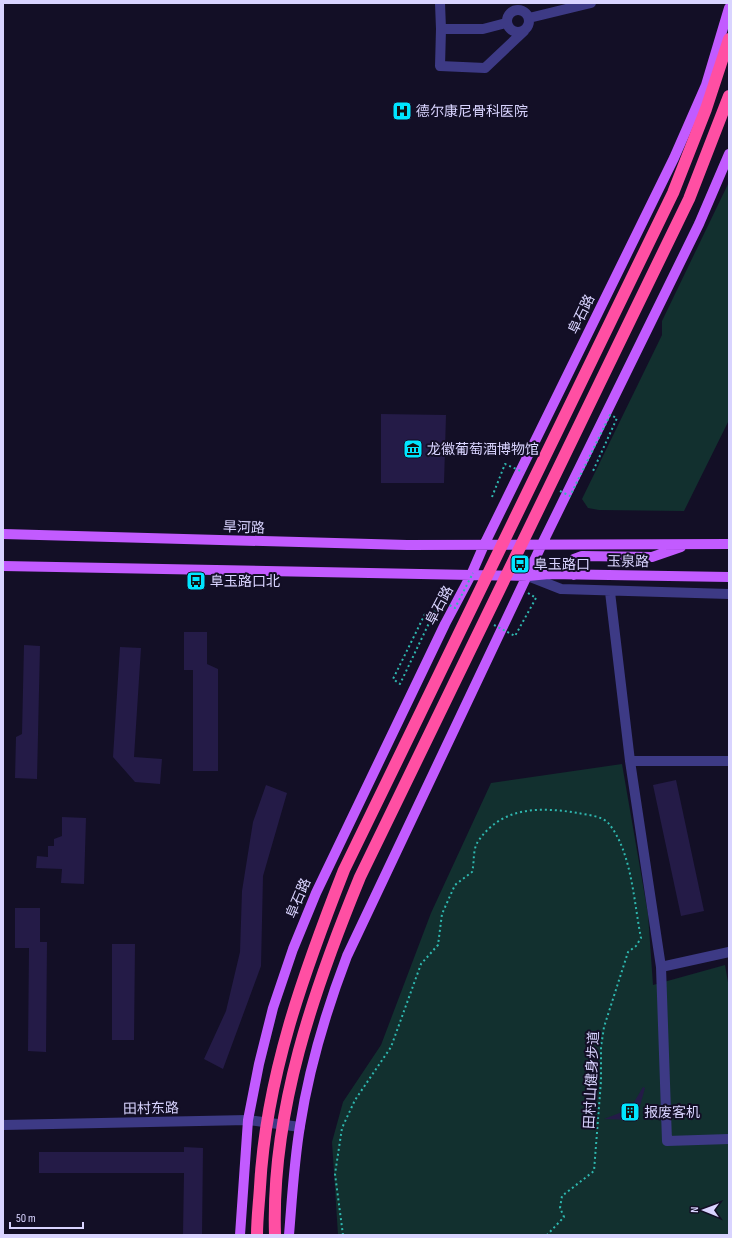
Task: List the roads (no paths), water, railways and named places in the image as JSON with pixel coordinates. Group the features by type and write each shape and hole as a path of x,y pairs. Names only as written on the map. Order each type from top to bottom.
{"highway":[{"path":"257,1235 261,1155 271,1094 294,1002 344,870 673,193 706,109 729,39"},
{"path":"275,1235 279,1157 288,1096 312,1006 334,941 360,877 689,199 729,96"}],"main road":[{"name":"阜石路","path":"240,1235 248,1120 259,1064 273,1008 304,921 445,624 472,574 484,545 674,158 706,85 729,8"},
{"path":"289,1235 300,1127 307,1088 330,1000 347,956 542,544 699,224 729,154"},
{"name":"旱河路","path":"3,534 407,545 542,544"},
{"name":"玉泉路","path":"542,544 726,544"},
{"path":"574,575 570,566 574,559 582,556 652,557 690,544"},
{"path":"3,566 472,574"},
{"name":"玉泉路","path":"472,574 528,576 574,575 729,577"}],"street":[{"path":"440,3 440,66 449,68 485,68 529,28 529,18 525,11 518,10 511,12 506,23 509,28 524,31"},
{"path":"529,18 591,3"},
{"path":"440,29 483,28 506,23"},
{"path":"528,576 561,589 610,592 729,594"},
{"path":"610,592 630,761 661,966 667,1141 729,1139"},
{"path":"630,761 729,761"},
{"path":"661,966 729,952"},
{"name":"田村东路","path":"3,1125 248,1120 300,1127"}],"place":[{"name":"德尔康尼骨科医院","path":"402,111"},
{"name":"龙徽葡萄酒博物馆","path":"413,449"},
{"name":"阜玉路口","path":"520,564"},
{"name":"阜玉路口北","path":"196,581"},
{"name":"报废客机","path":"630,1112"}]}
